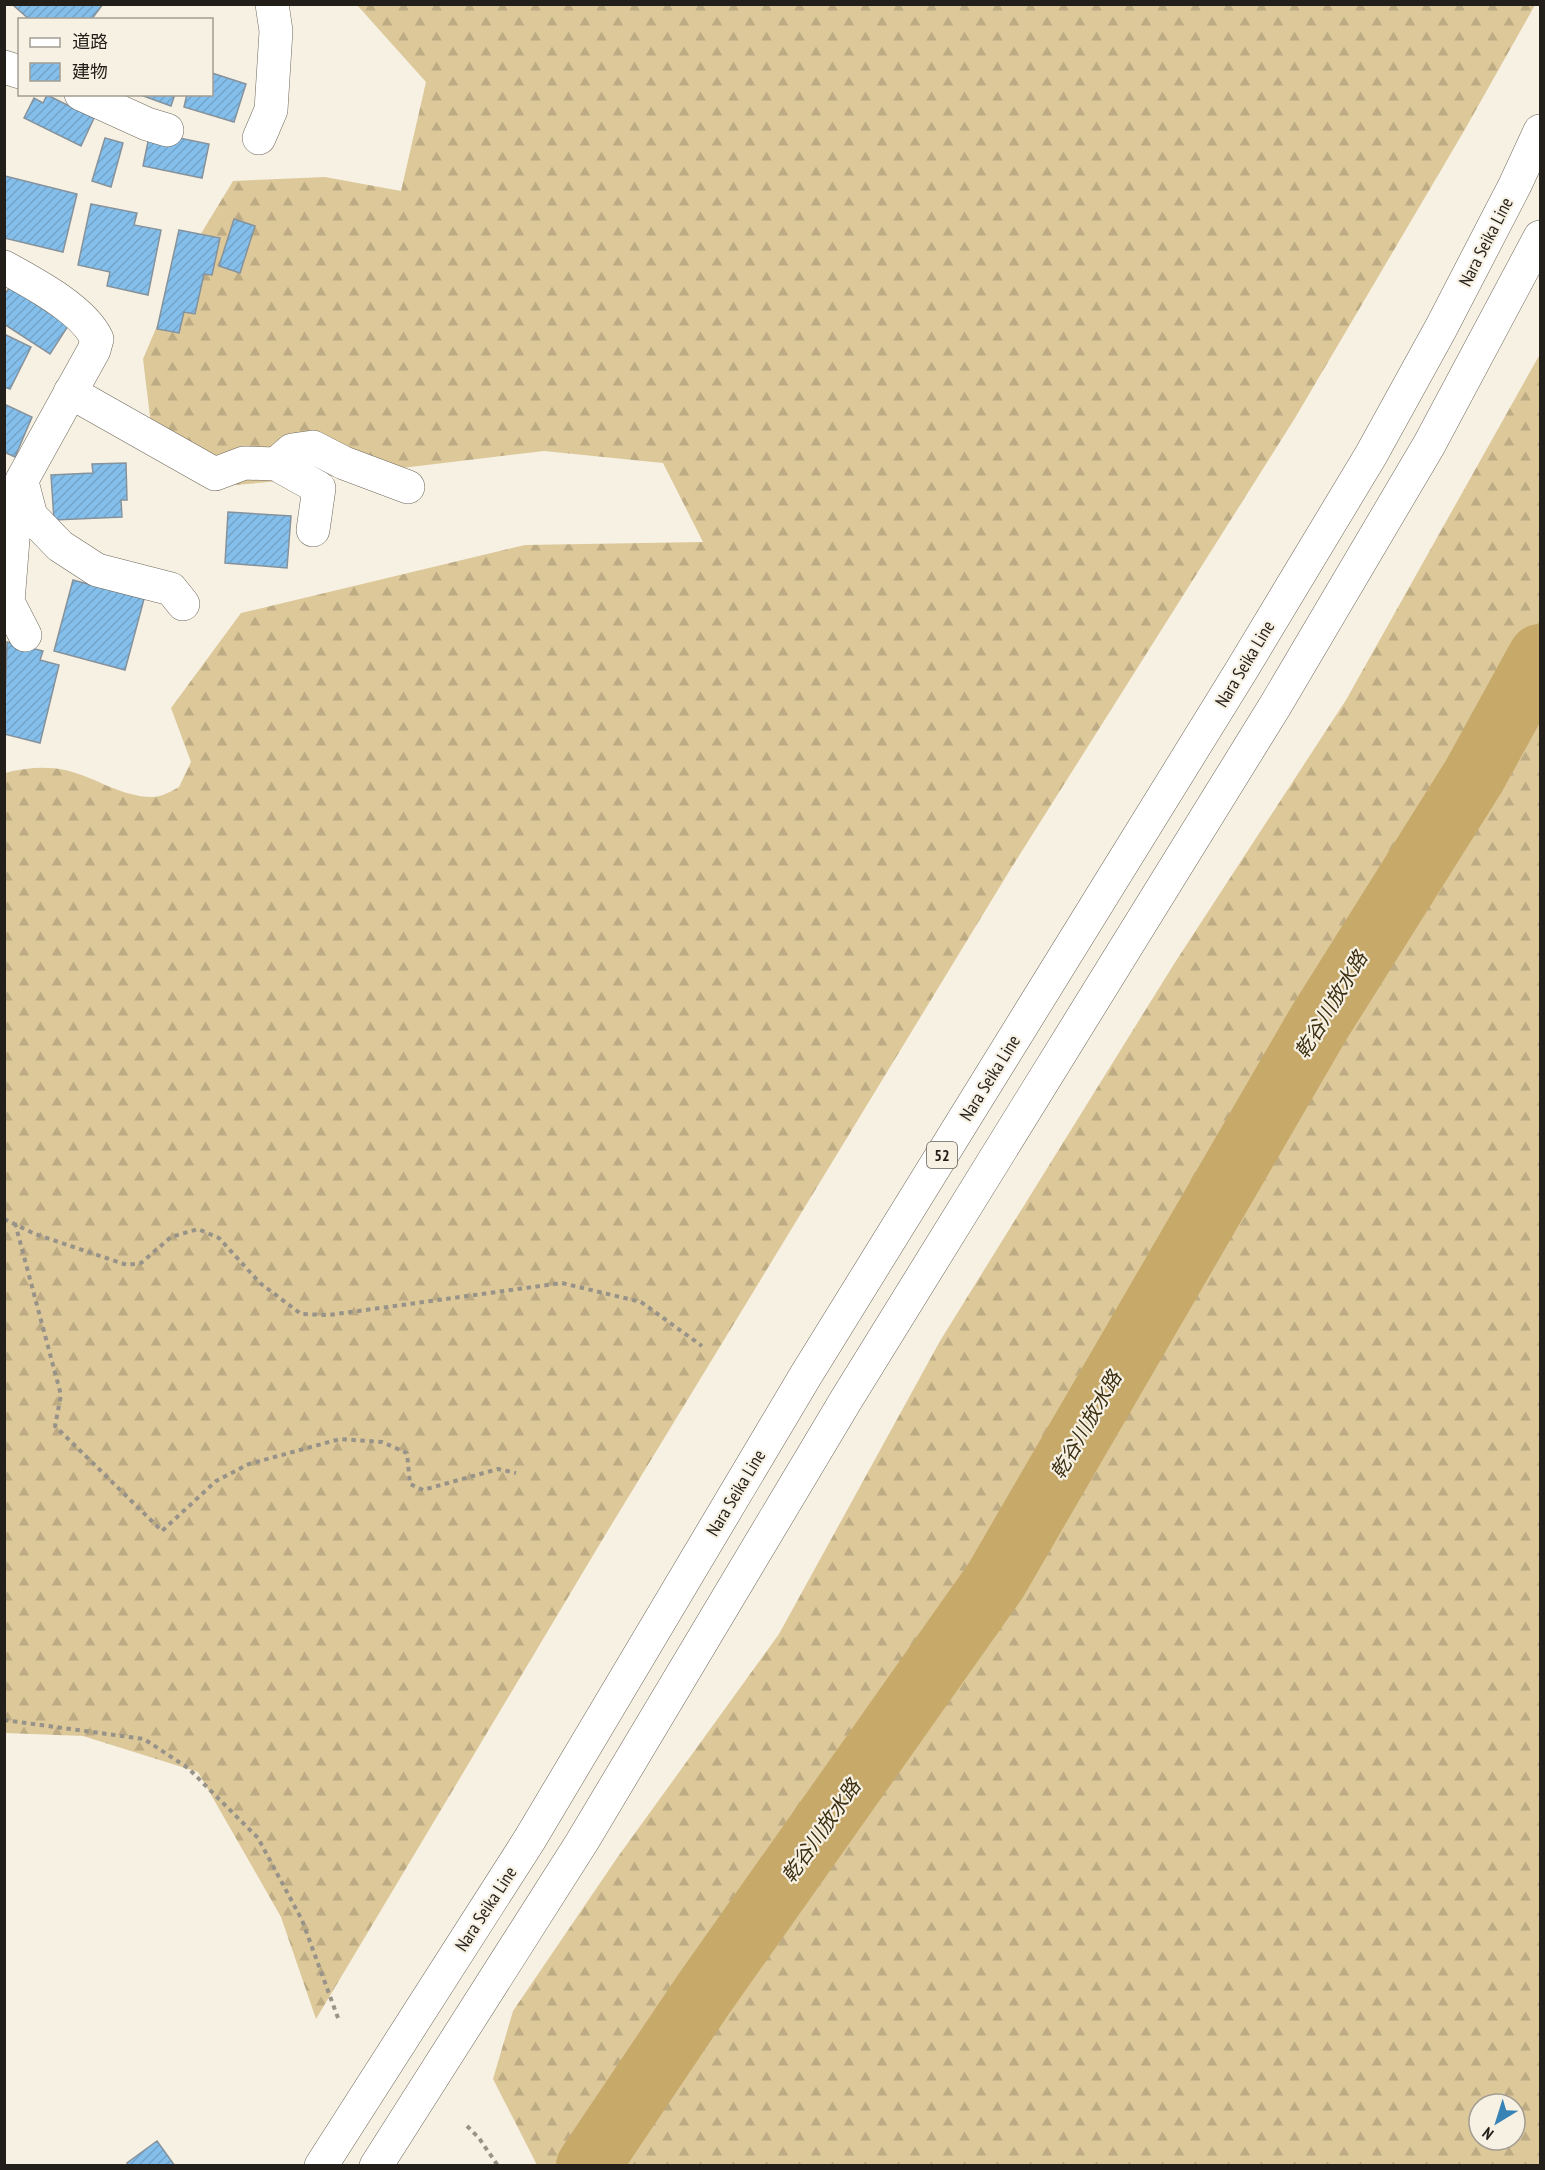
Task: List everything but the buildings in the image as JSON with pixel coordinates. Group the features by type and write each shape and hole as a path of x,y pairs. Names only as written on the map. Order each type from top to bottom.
{"main road":[{"path":"259,138 271,110 276,31 272,4"},
{"path":"85,96 147,124 167,129"},
{"name":"Nara Seika Line","path":"321,2166 530,1839 806,1375 1241,671 1371,454 1441,328 1515,185 1540,130"},
{"name":"52","path":"376,2166 582,1842 846,1400 1275,706 1429,445 1540,237"},
{"path":"4,267 39,286 91,327 97,339 94,350 13,490 14,527 8,602 26,635"},
{"path":"70,392 215,474 244,463 276,464 319,488 313,530"},
{"path":"276,464 292,450 314,447 344,463 408,487"},
{"path":"13,490 32,516 60,546 97,570 171,589 183,604"}],"path":[{"path":"4,1219 35,1234 127,1265 141,1263 171,1237 198,1229 219,1238 260,1283 301,1314 329,1315 562,1283 641,1302 702,1346"},
{"path":"15,1223 61,1395 55,1426 162,1531 216,1481 249,1464 340,1439 382,1442 406,1453 410,1484 423,1490 498,1469 516,1473"},
{"path":"4,1720 144,1739 188,1768 227,1804 258,1838 302,1920 338,2019"},
{"path":"466,2126 479,2138 498,2166"}],"green space":[{"path":"357,5 1535,5 1464,131 1295,418 1010,870 604,1537 316,2019 281,1917 198,1772 83,1736 5,1733 5,773 35,768 65,770 130,794 153,797 179,787 191,762 171,708 241,613 525,545 703,542 663,463 544,451 327,477 212,487 152,433 143,359 185,260 233,181 325,177 401,191 426,82"},
{"path":"1540,354 1540,2165 537,2165 493,2079 513,2011 617,1858 779,1634 940,1341 1174,964 1346,700"}],"waterway":[{"name":"乾谷川放水路","path":"588,2166 703,1995 996,1580 1319,1023 1474,776 1540,656"}]}
